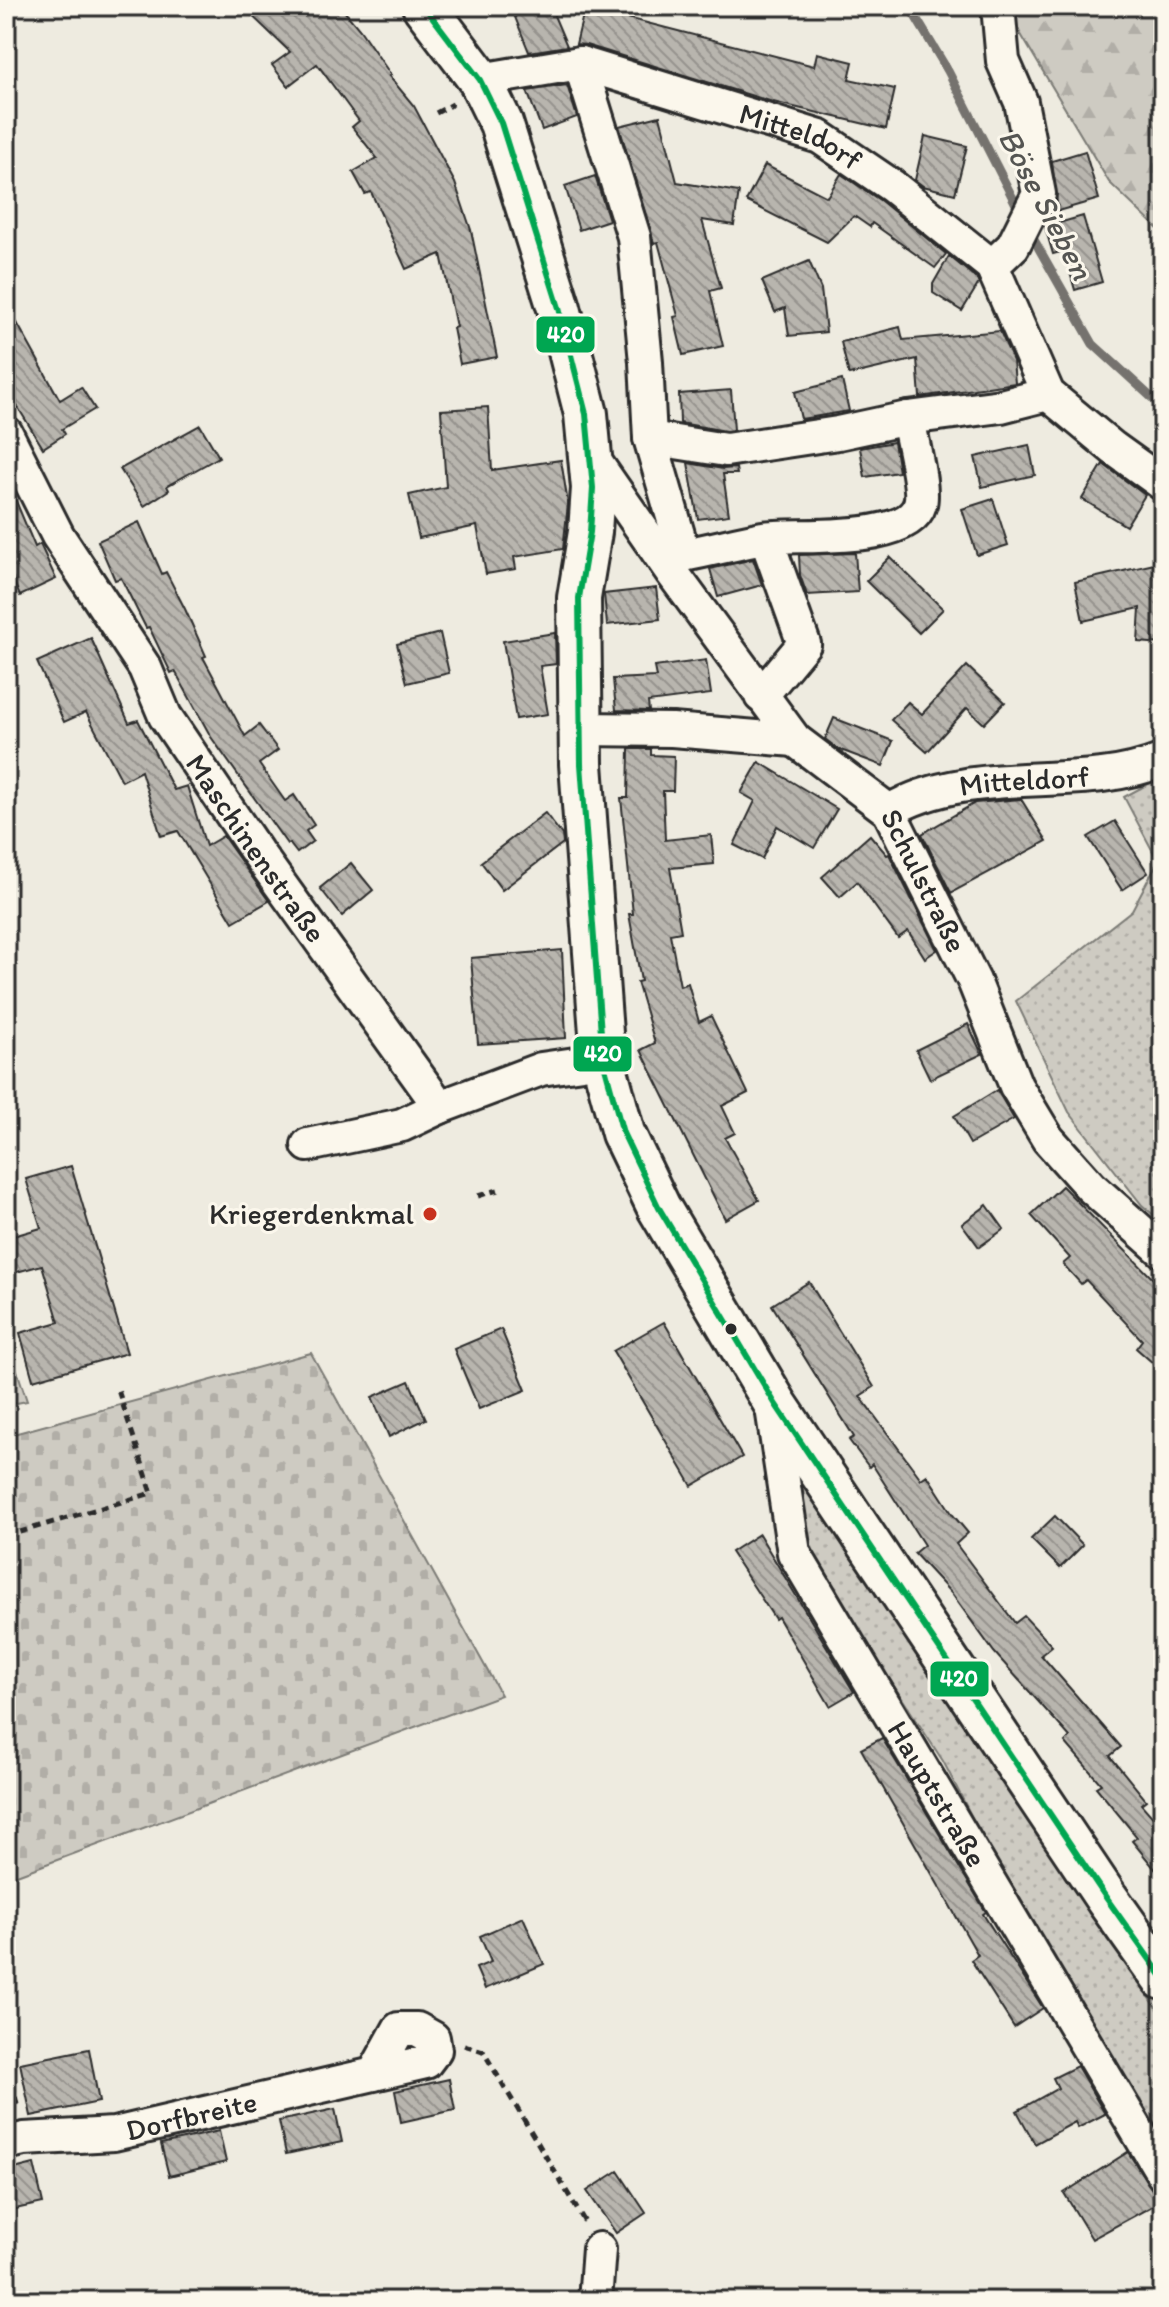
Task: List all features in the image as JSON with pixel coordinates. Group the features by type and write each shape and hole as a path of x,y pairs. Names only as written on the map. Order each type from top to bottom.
{"main road":[{"name":"Hauptstraße","path":"424,6 480,80 501,123 531,212 585,407 592,457 590,532 579,598 580,729 590,908 603,1060 623,1133 659,1208 770,1394 1163,1978"}],"street":[{"path":"998,6 1003,61 1021,102 1039,194 1003,256"},
{"name":"Mitteldorf","path":"480,80 580,63 820,137 1003,256 1048,394 1113,448 1163,484"},
{"path":"580,63 634,237 650,438 684,555 766,538 845,536 879,531 914,516 921,502 908,418"},
{"path":"650,438 726,450 838,433 908,418 1001,406 1048,394"},
{"name":"Maschinenstraße","path":"6,433 58,536 145,668 165,716 257,852 440,1107"},
{"name":"Schulstraße","path":"592,457 795,740 889,811 974,981 1016,1086 1048,1139 1091,1187 1163,1251"},
{"path":"761,696 804,644 766,538"},
{"path":"580,729 672,730 795,740"},
{"name":"Mitteldorf","path":"889,811 910,799 945,789 1013,779 1073,777 1148,766 1163,760"},
{"path":"308,1145 402,1125 440,1107 541,1069 603,1060"},
{"name":"Hauptstraße","path":"770,1394 794,1553 1163,2174"},
{"name":"Dorfbreite","path":"15,2141 114,2134 426,2062 435,2050"},
{"path":"595,2301 599,2249"}],"path":[{"path":"478,1196 498,1190"},
{"path":"6,1536 152,1493 118,1390"},
{"path":"435,2050 466,2044 483,2051 599,2249"},
{"path":"6,2056 15,2141"}],"green space":[{"path":"1004,6 1163,6 1163,234 1109,182"},
{"path":"1163,776 1163,1223 1142,1205 1069,1112 1016,1001 1132,910 1158,861 1124,797"},
{"path":"6,1337 27,1401 6,1405"},
{"path":"311,1353 501,1695 6,1879 6,1436"},
{"path":"793,1456 1065,1861 1125,1962 1163,2017 1163,2148 995,1862 943,1761 802,1545"}],"building":[{"path":"242,6 340,6 360,30 389,76 414,106 455,183 471,230 497,357 460,364 441,254 406,269 371,192 365,194 353,172 377,158 352,127 359,121 317,64 288,86 272,65 290,52"},
{"path":"528,6 550,6 567,46 529,52 513,12"},
{"path":"585,7 814,66 817,53 853,62 849,79 895,89 886,129 773,102 576,44"},
{"path":"567,85 577,117 542,130 527,91"},
{"path":"660,116 677,182 739,192 734,225 702,220 721,288 710,291 723,346 683,355 674,317 678,316 658,242 654,243 619,126"},
{"path":"925,136 967,146 955,194 923,186 915,180"},
{"path":"1085,151 1099,199 1058,211 1052,161"},
{"path":"765,165 827,197 841,174 881,201 946,254 935,268 872,223 870,227 854,216 827,242 746,201"},
{"path":"595,176 609,220 579,230 565,186"},
{"path":"1083,216 1102,282 1075,290 1064,251 1053,254 1045,227"},
{"path":"949,256 979,283 962,311 933,293 933,284"},
{"path":"809,261 821,289 826,332 789,336 785,308 775,312 762,281"},
{"path":"6,303 60,400 81,387 95,409 62,429 65,434 43,448 6,388"},
{"path":"900,327 903,340 1000,331 1013,361 1015,383 920,397 917,359 849,375 841,342"},
{"path":"842,380 849,411 801,419 795,392"},
{"path":"731,390 734,430 680,423 679,394"},
{"path":"488,407 492,470 561,460 568,504 563,549 514,557 516,569 486,574 477,526 419,538 409,495 446,487 441,410"},
{"path":"200,425 219,457 167,486 169,490 144,506 120,469"},
{"path":"894,442 899,472 865,477 860,448"},
{"path":"1029,445 1035,475 982,487 975,457"},
{"path":"688,463 736,468 737,474 723,474 729,515 698,519"},
{"path":"1103,464 1145,495 1126,526 1082,499"},
{"path":"6,477 35,547 40,544 56,579 20,596 6,565"},
{"path":"993,499 1008,545 977,555 962,509"},
{"path":"139,522 162,574 166,572 185,609 206,656 203,657 245,736 259,725 278,750 259,764 285,801 294,795 314,825 306,831 313,841 297,853 287,844 211,737 175,671 171,673 121,578 115,580 98,541"},
{"path":"855,553 858,592 807,595 800,575 799,555"},
{"path":"890,557 943,609 919,633 866,581"},
{"path":"753,559 762,585 718,597 710,569"},
{"path":"1163,562 1163,644 1138,642 1140,608 1083,621 1075,582"},
{"path":"656,588 660,619 607,625 604,594"},
{"path":"440,633 449,673 407,683 397,644"},
{"path":"555,633 556,664 540,666 548,714 516,719 503,641"},
{"path":"91,638 129,723 138,720 174,790 187,786 206,846 223,836 269,901 233,922 178,831 161,836 141,771 122,781 86,712 64,722 37,662"},
{"path":"706,660 711,694 648,702 649,711 616,710 613,679 656,677 654,667"},
{"path":"967,666 1005,702 984,724 967,708 927,752 891,720 908,702 922,714"},
{"path":"834,718 893,741 883,766 838,749 825,739"},
{"path":"629,749 651,749 651,755 674,756 673,791 663,791 665,840 711,835 714,864 670,868 681,932 670,934 680,986 688,983 699,1022 711,1016 748,1093 722,1106 735,1133 725,1138 759,1200 725,1219 641,1050 655,1043 637,982 641,981 629,914 633,914 621,798 628,798"},
{"path":"759,762 837,809 814,848 777,826 762,859 734,845 755,801 741,793"},
{"path":"1021,799 1047,841 951,893 922,834 975,803"},
{"path":"545,813 562,835 563,843 502,890 481,862"},
{"path":"1115,821 1148,873 1122,890 1088,837"},
{"path":"870,835 889,854 937,950 925,958 908,931 898,938 857,882 840,897 822,877"},
{"path":"351,863 373,890 342,916 320,888"},
{"path":"562,950 566,1038 478,1044 471,958"},
{"path":"968,1024 982,1054 930,1079 916,1050"},
{"path":"997,1090 1014,1119 970,1144 954,1116"},
{"path":"71,1166 127,1353 33,1380 20,1333 59,1322 42,1265 6,1275 6,1238 41,1228 26,1179"},
{"path":"1062,1186 1163,1289 1163,1372 1136,1348 1142,1340 1086,1280 1081,1284 1063,1264 1070,1258 1031,1215"},
{"path":"987,1205 1004,1229 979,1247 962,1224"},
{"path":"809,1282 874,1387 860,1396 921,1479 927,1475 968,1533 956,1544 1015,1623 1024,1616 1052,1646 1041,1655 1121,1747 1110,1756 1146,1800 1141,1804 1156,1821 1163,1816 1163,1879 1132,1841 1137,1837 1096,1787 1101,1784 1065,1742 1070,1737 994,1652 952,1594 914,1553 924,1545 872,1464 869,1467 849,1440 854,1437 772,1305"},
{"path":"664,1322 742,1457 692,1486 613,1351"},
{"path":"501,1329 526,1390 479,1409 454,1349"},
{"path":"409,1381 426,1419 389,1437 372,1397"},
{"path":"1055,1516 1083,1545 1060,1568 1031,1539"},
{"path":"759,1534 854,1692 830,1706 778,1617 775,1619 731,1552"},
{"path":"882,1738 986,1912 983,1914 1043,2008 1014,2027 971,1960 978,1955 861,1749"},
{"path":"523,1917 544,1964 485,1989 476,1968 491,1962 480,1936"},
{"path":"89,2049 99,2102 31,2116 20,2063"},
{"path":"1077,2066 1105,2114 1078,2128 1075,2122 1035,2144 1017,2111 1058,2088 1053,2078"},
{"path":"449,2079 455,2110 401,2122 395,2091"},
{"path":"335,2109 342,2142 286,2154 279,2121"},
{"path":"219,2131 226,2162 169,2176 161,2144"},
{"path":"1128,2152 1160,2202 1092,2239 1064,2193"},
{"path":"34,2164 43,2203 6,2211 6,2171"},
{"path":"618,2171 646,2213 616,2233 587,2191"}],"waterway":[{"name":"Böse Sieben","path":"909,6 948,71 1021,214"},
{"name":"Böse Sieben","path":"1029,231 1093,344 1163,408"}],"transit line":[{"name":"420","path":"424,6 480,80 501,123 559,308 586,414 593,488 590,532 579,598 581,764 603,1060 623,1133 659,1208 776,1405 1163,1978"}],"place":[{"name":"Kriegerdenkmal","path":"430,1214"}]}
